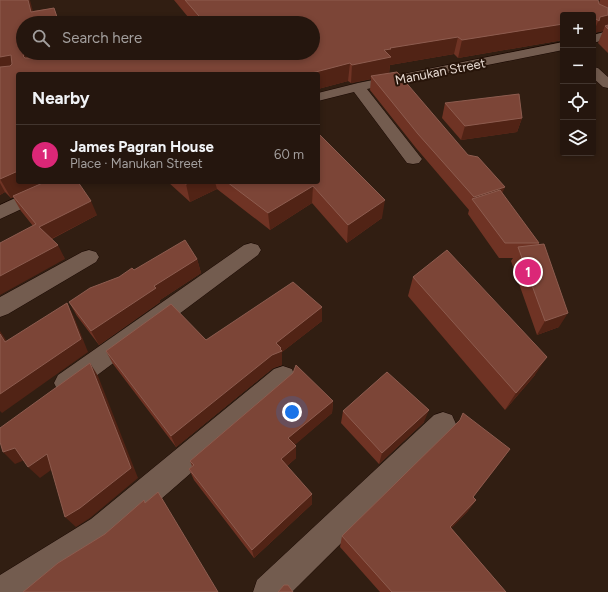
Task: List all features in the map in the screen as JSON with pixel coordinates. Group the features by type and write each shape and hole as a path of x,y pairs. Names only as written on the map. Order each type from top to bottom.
{"street":[{"path":"596,38 608,35"},
{"name":"Manukan Street","path":"320,96 358,87 405,84 560,47"},
{"path":"596,74 608,84"},
{"path":"358,87 413,159"},
{"path":"0,212 61,184"},
{"path":"52,394 251,250"},
{"path":"0,308 89,257"},
{"path":"3,592 102,530 283,377"},
{"path":"269,592 444,424"}],"building":[{"path":"0,0 28,0 31,12 54,8 57,16 16,16 16,60 320,60 320,16 199,16 185,0 598,0 599,4 608,8 608,15 600,17 599,21 596,19 596,12 560,12 560,24 462,40 458,37 390,48 391,49 384,50 391,57 352,65 350,63 316,72 16,72 16,172 0,179 0,67 10,66 12,64 11,55 0,57"},
{"path":"397,72 468,155 478,157 505,187 474,197 418,134 371,76"},
{"path":"519,94 522,118 465,126 445,103"},
{"path":"320,135 385,200 348,225 313,186 268,213 230,184 320,184"},
{"path":"40,184 79,184 91,201 39,227 58,245 0,276 0,243 36,224 13,196"},
{"path":"500,190 539,243 505,243 472,199"},
{"path":"185,240 197,259 154,286 156,288 91,331 69,302 90,288 119,277 132,268 134,270"},
{"path":"544,244 568,313 545,321 518,247"},
{"path":"447,250 547,357 516,393 413,277"},
{"path":"293,282 322,307 276,343 282,351 272,355 171,436 106,351 171,304 206,340"},
{"path":"67,303 81,339 0,394 0,334 5,342"},
{"path":"90,363 131,468 80,508 65,517 47,454 28,467 15,448 3,452 0,442 0,428"},
{"path":"296,365 333,401 288,438 296,446 281,459 312,494 252,550 189,469 194,465 190,461 293,373"},
{"path":"387,372 429,410 382,453 343,411"},
{"path":"463,413 510,449 473,497 476,500 450,527 506,592 392,592 342,536 460,420"},
{"path":"158,492 218,592 23,592 58,563 105,534 144,500 145,503"},
{"path":"284,585 288,585 293,592 278,592"}],"place":[{"name":"James Pagran House","path":"528,272"}]}
